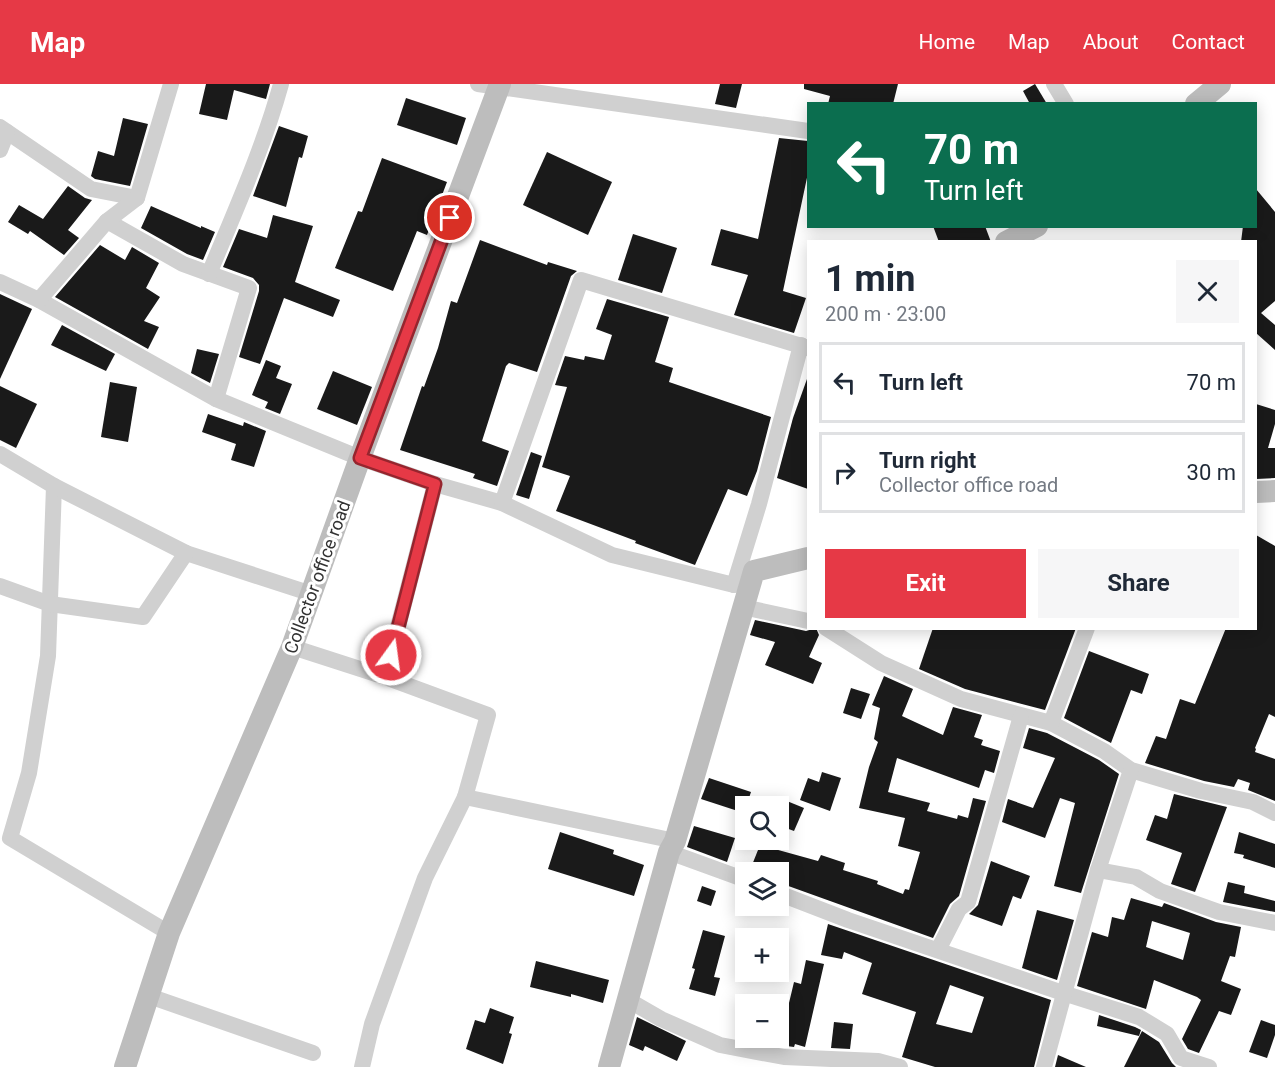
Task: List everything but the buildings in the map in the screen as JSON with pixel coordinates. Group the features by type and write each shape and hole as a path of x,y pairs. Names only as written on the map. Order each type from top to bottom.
{"street":[{"path":"39,300 107,220 137,198 171,84"},
{"path":"209,274 249,175 281,84"},
{"path":"1054,84 1065,102"},
{"path":"1198,102 1220,84"},
{"path":"492,85 807,131"},
{"name":"Collector office road","path":"125,1067 169,933 292,647 312,594 492,85"},
{"path":"0,150 3,130 91,189 137,198"},
{"path":"107,220 183,264 249,288 216,399"},
{"path":"1010,240 1033,228"},
{"path":"502,503 581,280 805,347 734,585"},
{"path":"0,282 39,300 216,399 360,458 435,484 502,503 612,555 734,585 754,571 807,558"},
{"path":"0,454 54,486 186,553 312,594"},
{"path":"385,676 435,484"},
{"path":"54,486 48,656 29,773 5,837 169,933"},
{"path":"0,586 50,604 143,617 186,553"},
{"path":"609,1067 754,571"},
{"path":"743,608 807,621"},
{"path":"829,630 881,663 951,695 1052,723 1104,751 1131,770 1201,791 1253,802 1275,813"},
{"path":"1052,723 1086,630"},
{"path":"292,647 385,676 488,715 465,797 425,878 372,1024 362,1067"},
{"path":"938,950 959,909 968,902 1021,716"},
{"path":"1044,1067 1098,870 1131,770"},
{"path":"465,797 672,846 735,875"},
{"path":"1098,870 1136,877 1160,891 1219,912 1275,923"},
{"path":"789,897 848,920 1139,1017 1167,1034 1181,1058 1209,1067"},
{"path":"149,996 313,1053"},
{"path":"628,1000 661,1019 720,1045 784,1057 878,1061 900,1067"}],"route":[{"path":"391,655 435,484 360,458 450,218"}]}
